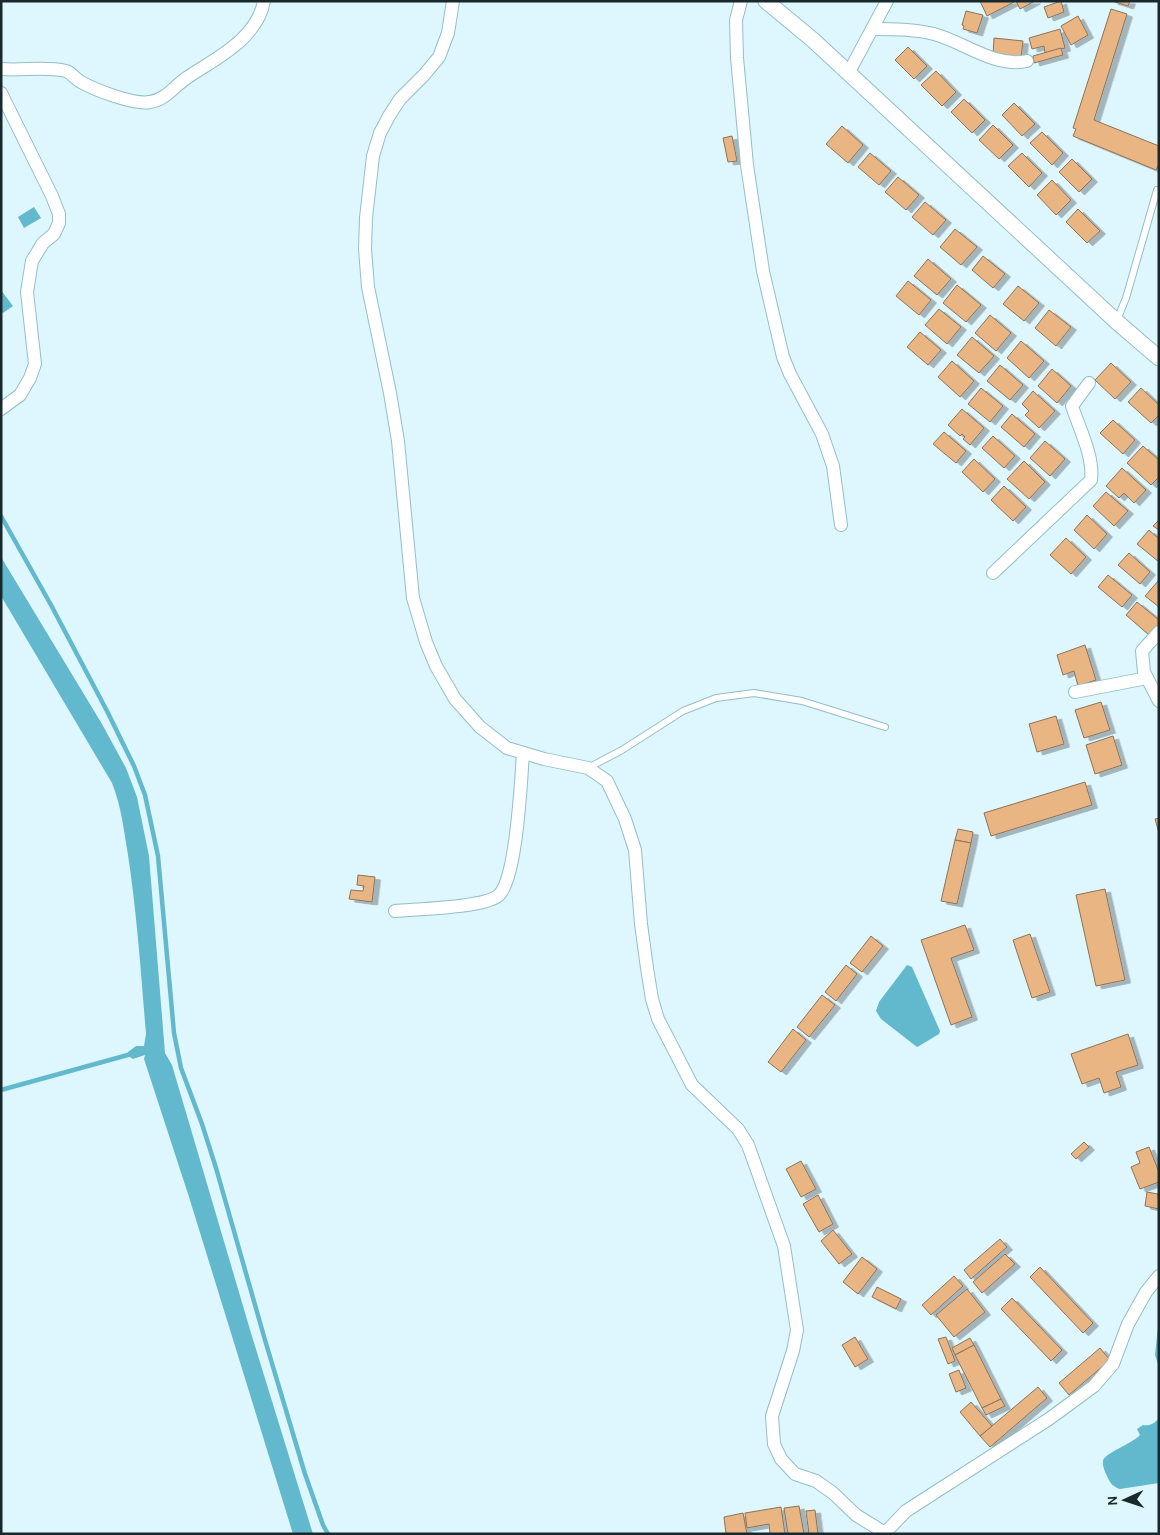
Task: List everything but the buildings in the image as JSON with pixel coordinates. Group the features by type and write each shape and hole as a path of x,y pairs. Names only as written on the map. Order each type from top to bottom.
{"street":[{"path":"1,69 45,68 69,72 80,82 110,94 128,100 150,102 166,96 183,80 228,52 254,26 264,1"},
{"path":"453,1 448,33 439,56 424,75 400,99 380,133 373,156 368,192 365,249 368,287 398,441 413,598 426,642 436,666 455,699 480,727 507,748 544,759 588,768 607,781 625,819 635,850 641,924 647,968 652,999 658,1018 692,1084 738,1129 748,1145 784,1246 797,1330 793,1351 772,1416 774,1444 781,1458 795,1474 816,1481 833,1492 856,1515 884,1534 906,1511 1049,1419 1094,1386 1113,1364 1128,1324 1146,1292 1159,1276"},
{"path":"741,1 736,20 737,58 747,165 762,271 783,357 822,434 833,466 841,525"},
{"path":"766,1 849,72 1117,322 1159,358"},
{"path":"849,72 887,1"},
{"path":"872,30 898,29 935,34 990,57 1019,62 1027,61"},
{"path":"1,93 59,214 59,223 54,234 43,243 32,261 27,292 35,364 30,378 20,395 1,409"},
{"path":"993,573 1091,480 1092,472 1086,447 1072,406 1089,383"},
{"path":"1159,632 1142,651 1144,672 1159,701"},
{"path":"1075,692 1147,678"},
{"path":"394,911 483,903 499,895 508,878 520,811 523,753"}],"lane":[{"path":"1117,322 1126,298 1157,190"},
{"path":"588,768 622,750 683,711 716,698 754,693 802,701 886,727"}],"water":[{"path":"34,207 41,218 24,228 18,217"},
{"path":"1,290 13,306 3,313 1,311"},
{"path":"1,557 102,724 126,768 137,797 149,856 165,1053 172,1065 251,1333 313,1534 293,1534 189,1197 144,1059 145,1055 133,1059 128,1052 136,1046 144,1046 146,1034 131,877 118,800 112,783 1,596"},
{"path":"907,965 912,967 940,1031 939,1034 917,1047 881,1019 876,1011 879,1002"},
{"path":"1159,1317 1159,1367 1155,1355"},
{"path":"1159,1418 1159,1483 1120,1489 1115,1487 1105,1471 1104,1458 1140,1435 1137,1429 1143,1425 1152,1424"}],"waterway":[{"path":"1,516 107,711 134,766 145,795 158,856 174,1033 181,1068 216,1168 305,1474 328,1534"},
{"path":"1,1090 135,1053"}]}
